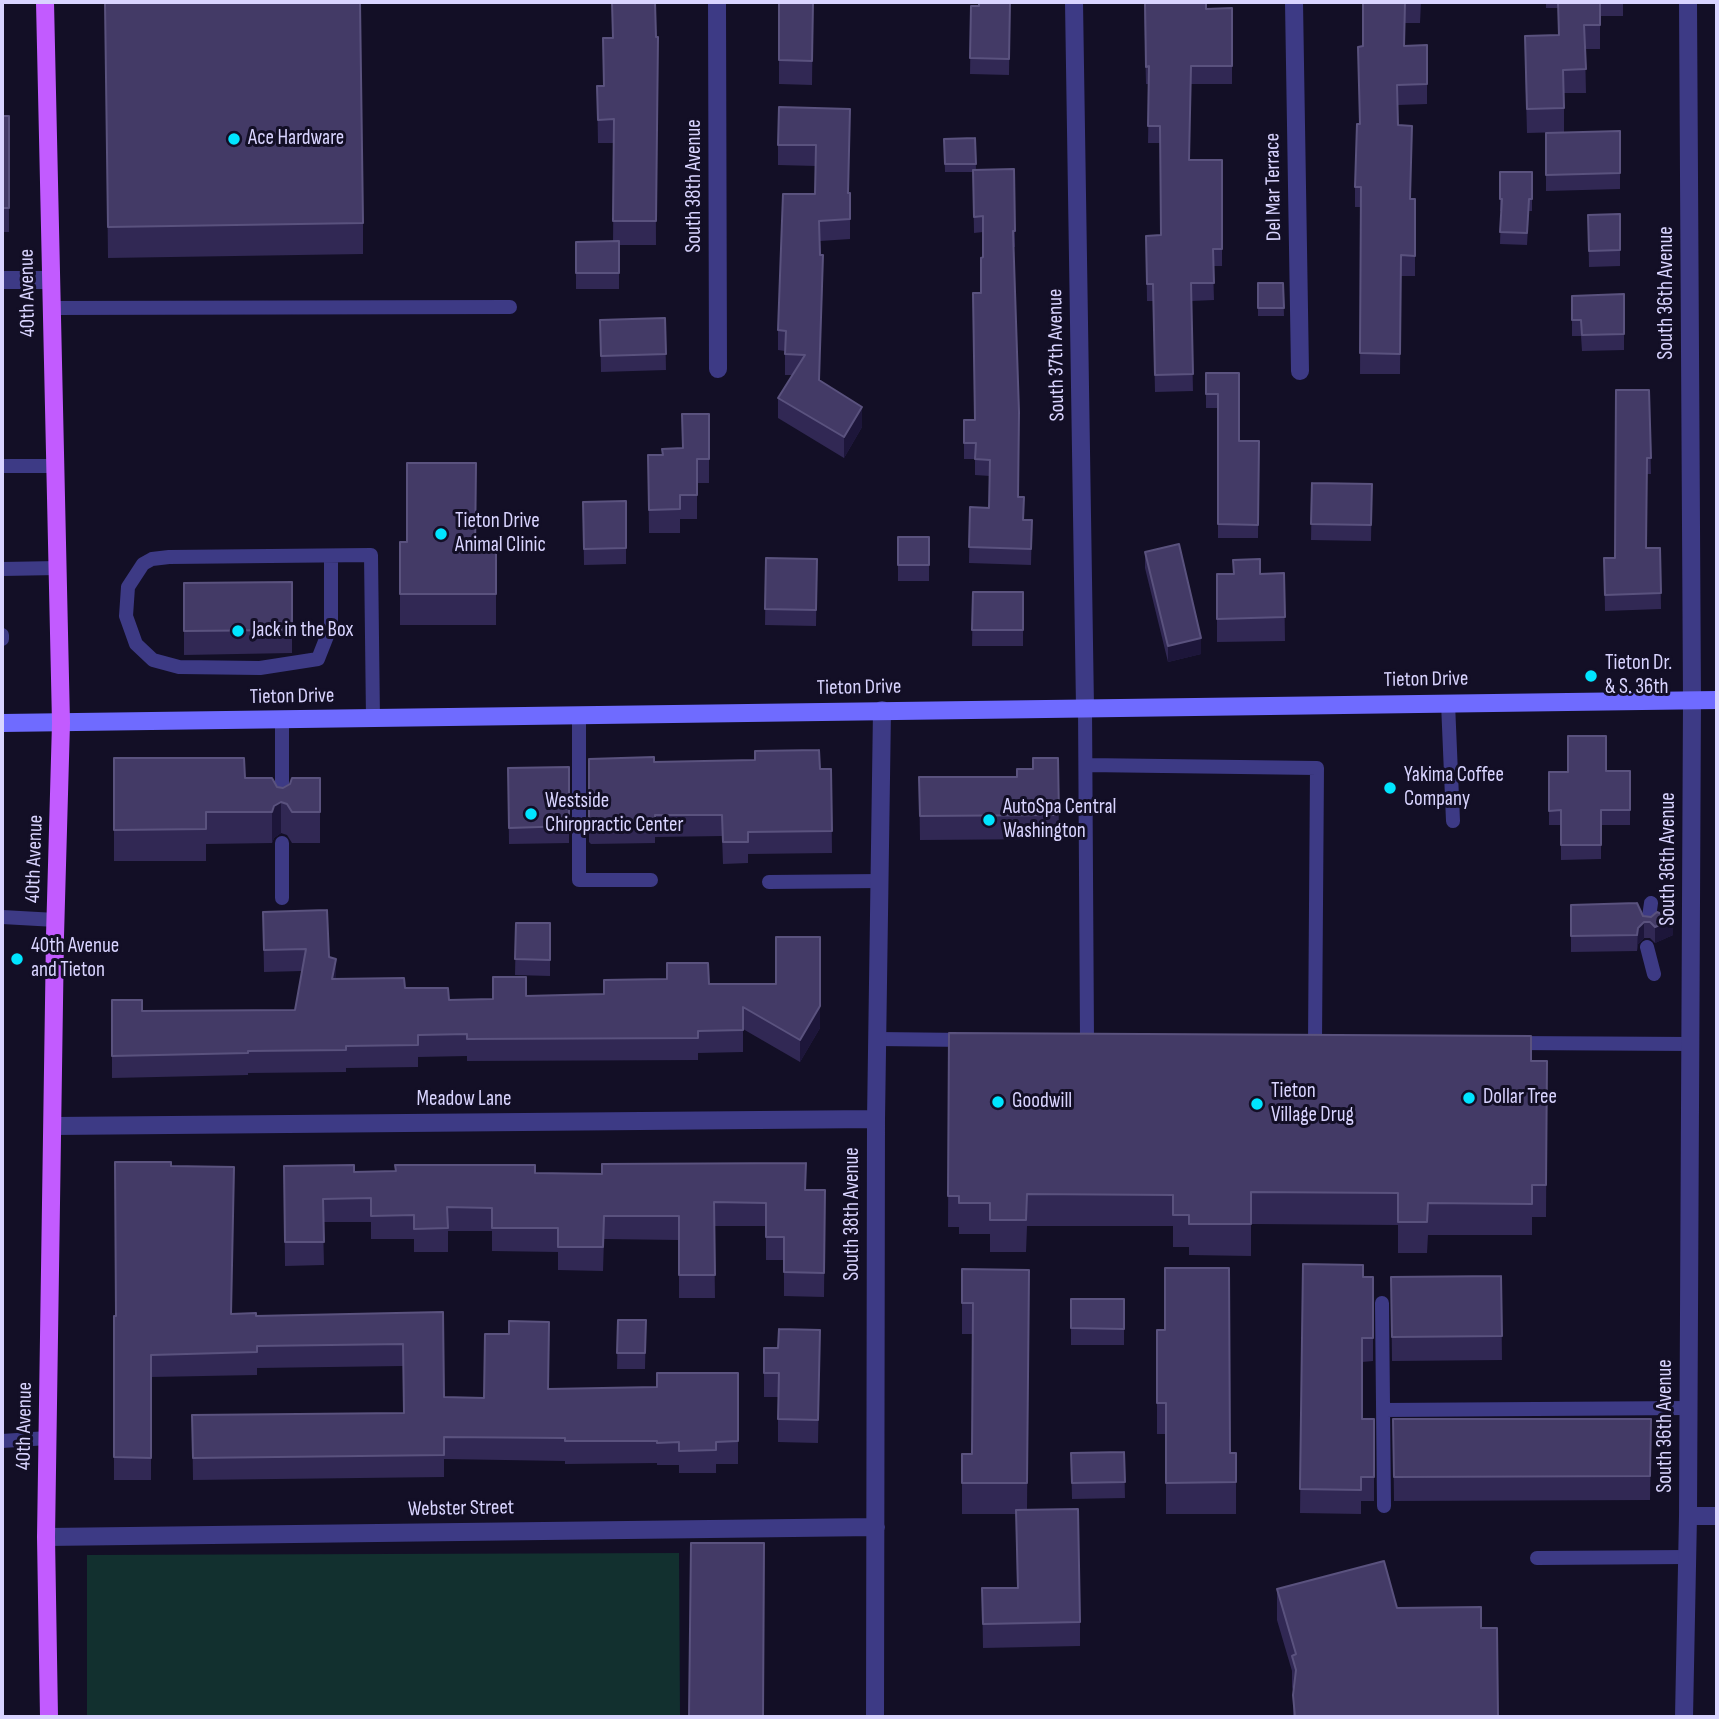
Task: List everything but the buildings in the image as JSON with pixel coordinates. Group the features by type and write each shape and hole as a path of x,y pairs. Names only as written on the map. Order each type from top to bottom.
{"main road":[{"name":"40th Avenue","path":"45,2 61,723 48,1438 49,1717"},
{"name":"Tieton Drive","path":"2,723 1717,700"}],"street":[{"name":"South 38th Avenue","path":"717,2 718,369"},
{"name":"South 37th Avenue","path":"1074,2 1085,707"},
{"name":"Del Mar Terrace","path":"1294,2 1300,372"},
{"name":"South 36th Avenue","path":"1684,1717 1689,1408 1692,700 1688,2"},
{"path":"2,281 51,280"},
{"name":"South 38th Avenue","path":"875,1717 876,1119 883,710"},
{"name":"Meadow Lane","path":"53,1126 876,1119"},
{"path":"1688,1516 1717,1516"},
{"name":"Webster Street","path":"47,1537 876,1527"}],"lane":[{"path":"51,309 510,307"},
{"path":"2,466 55,466"},
{"path":"331,556 331,626 318,659 260,667 179,667 153,660 136,644 126,616 128,587 143,564 152,559 371,555 373,719"},
{"path":"2,569 58,568"},
{"path":"1448,703 1453,821"},
{"path":"1085,707 1087,1040"},
{"path":"579,715 579,880 651,880"},
{"path":"282,720 282,810"},
{"path":"1086,765 1317,768 1315,1042"},
{"path":"282,843 282,898"},
{"path":"769,882 880,881"},
{"path":"1648,924 1651,903"},
{"path":"2,917 56,920"},
{"path":"1647,947 1654,974"},
{"path":"877,1039 982,1040"},
{"path":"1497,1042 1691,1044"},
{"path":"1382,1303 1384,1506"},
{"path":"1383,1410 1689,1408"},
{"path":"2,1441 48,1438"},
{"path":"1537,1558 1687,1557"}],"green space":[{"path":"679,1553 680,1717 87,1717 87,1555"}],"place":[{"name":"Ace Hardware","path":"234,139"},
{"name":"Tieton Drive Animal Clinic","path":"441,534"},
{"name":"Jack in the Box","path":"238,631"},
{"name":"Tieton Dr. & S. 36th","path":"1591,676"},
{"name":"Yakima Coffee Company","path":"1390,788"},
{"name":"Westside Chiropractic Center","path":"531,814"},
{"name":"AutoSpa Central Washington","path":"989,820"},
{"name":"40th Avenue and Tieton","path":"17,959"},
{"name":"Dollar Tree","path":"1469,1098"},
{"name":"Goodwill","path":"998,1102"},
{"name":"Tieton Village Drug","path":"1257,1104"}]}
